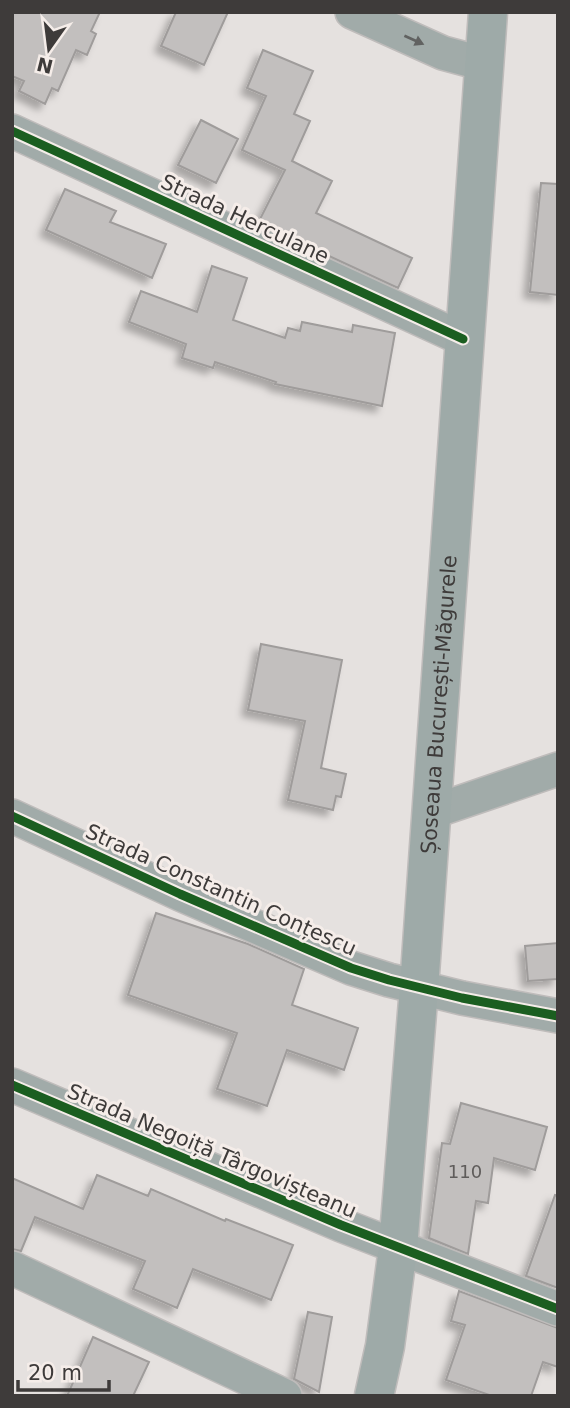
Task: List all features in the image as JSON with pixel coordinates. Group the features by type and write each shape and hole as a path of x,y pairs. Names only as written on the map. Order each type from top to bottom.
{"main road":[{"name":"Șoseaua București-Măgurele","path":"374,1396 385,1346 398,1248 432,812 463,339 488,12"}],"street":[{"path":"352,12 443,52 484,64"},
{"name":"Strada Herculane","path":"12,131 463,339"},
{"path":"432,812 558,769"},
{"name":"Strada Constantin Conțescu","path":"12,816 351,968 419,988 558,1016"},
{"name":"Strada Negoiță Târgovișteanu","path":"12,1085 398,1248 558,1309"},
{"path":"12,1268 285,1396"}],"building":[{"path":"12,12 100,12 91,31 96,34 87,55 76,50 58,91 52,88 45,104 19,91 24,81 12,76"},
{"path":"176,12 228,12 204,65 161,46"},
{"path":"263,50 313,71 294,114 310,121 292,161 332,181 316,213 412,258 398,288 258,223 285,170 242,150 266,96 247,88"},
{"path":"201,120 238,139 216,183 178,165"},
{"path":"541,183 558,184 558,295 530,292"},
{"path":"65,189 116,211 110,222 166,244 152,278 46,230"},
{"path":"212,266 247,278 233,320 285,338 288,328 300,331 302,322 352,332 353,325 395,333 382,406 275,384 276,382 215,362 213,368 182,358 186,344 129,322 141,291 197,312"},
{"path":"261,644 342,660 321,768 346,774 341,797 336,796 333,810 288,800 305,721 248,710"},
{"path":"156,913 248,944 304,969 292,1005 358,1028 344,1070 287,1050 267,1106 217,1089 237,1033 128,995"},
{"path":"558,943 558,979 528,981 525,946"},
{"path":"461,1103 547,1127 535,1170 494,1158 488,1203 476,1201 468,1254 429,1238 442,1143 450,1144"},
{"path":"97,1175 148,1196 151,1189 225,1221 226,1219 293,1245 271,1300 193,1269 177,1308 133,1289 145,1261 35,1217 21,1251 12,1249 12,1178 83,1209"},
{"path":"555,1195 558,1196 558,1288 526,1276"},
{"path":"459,1291 558,1328 558,1367 543,1362 531,1396 492,1396 446,1380 465,1325 451,1321"},
{"path":"308,1312 332,1317 319,1392 294,1379"},
{"path":"93,1337 149,1362 133,1396 67,1396"}],"cycle path":[{"path":"12,131 463,339"},
{"path":"12,816 180,894 351,968 462,998 558,1016"},
{"path":"12,1085 341,1225 558,1309"}]}
